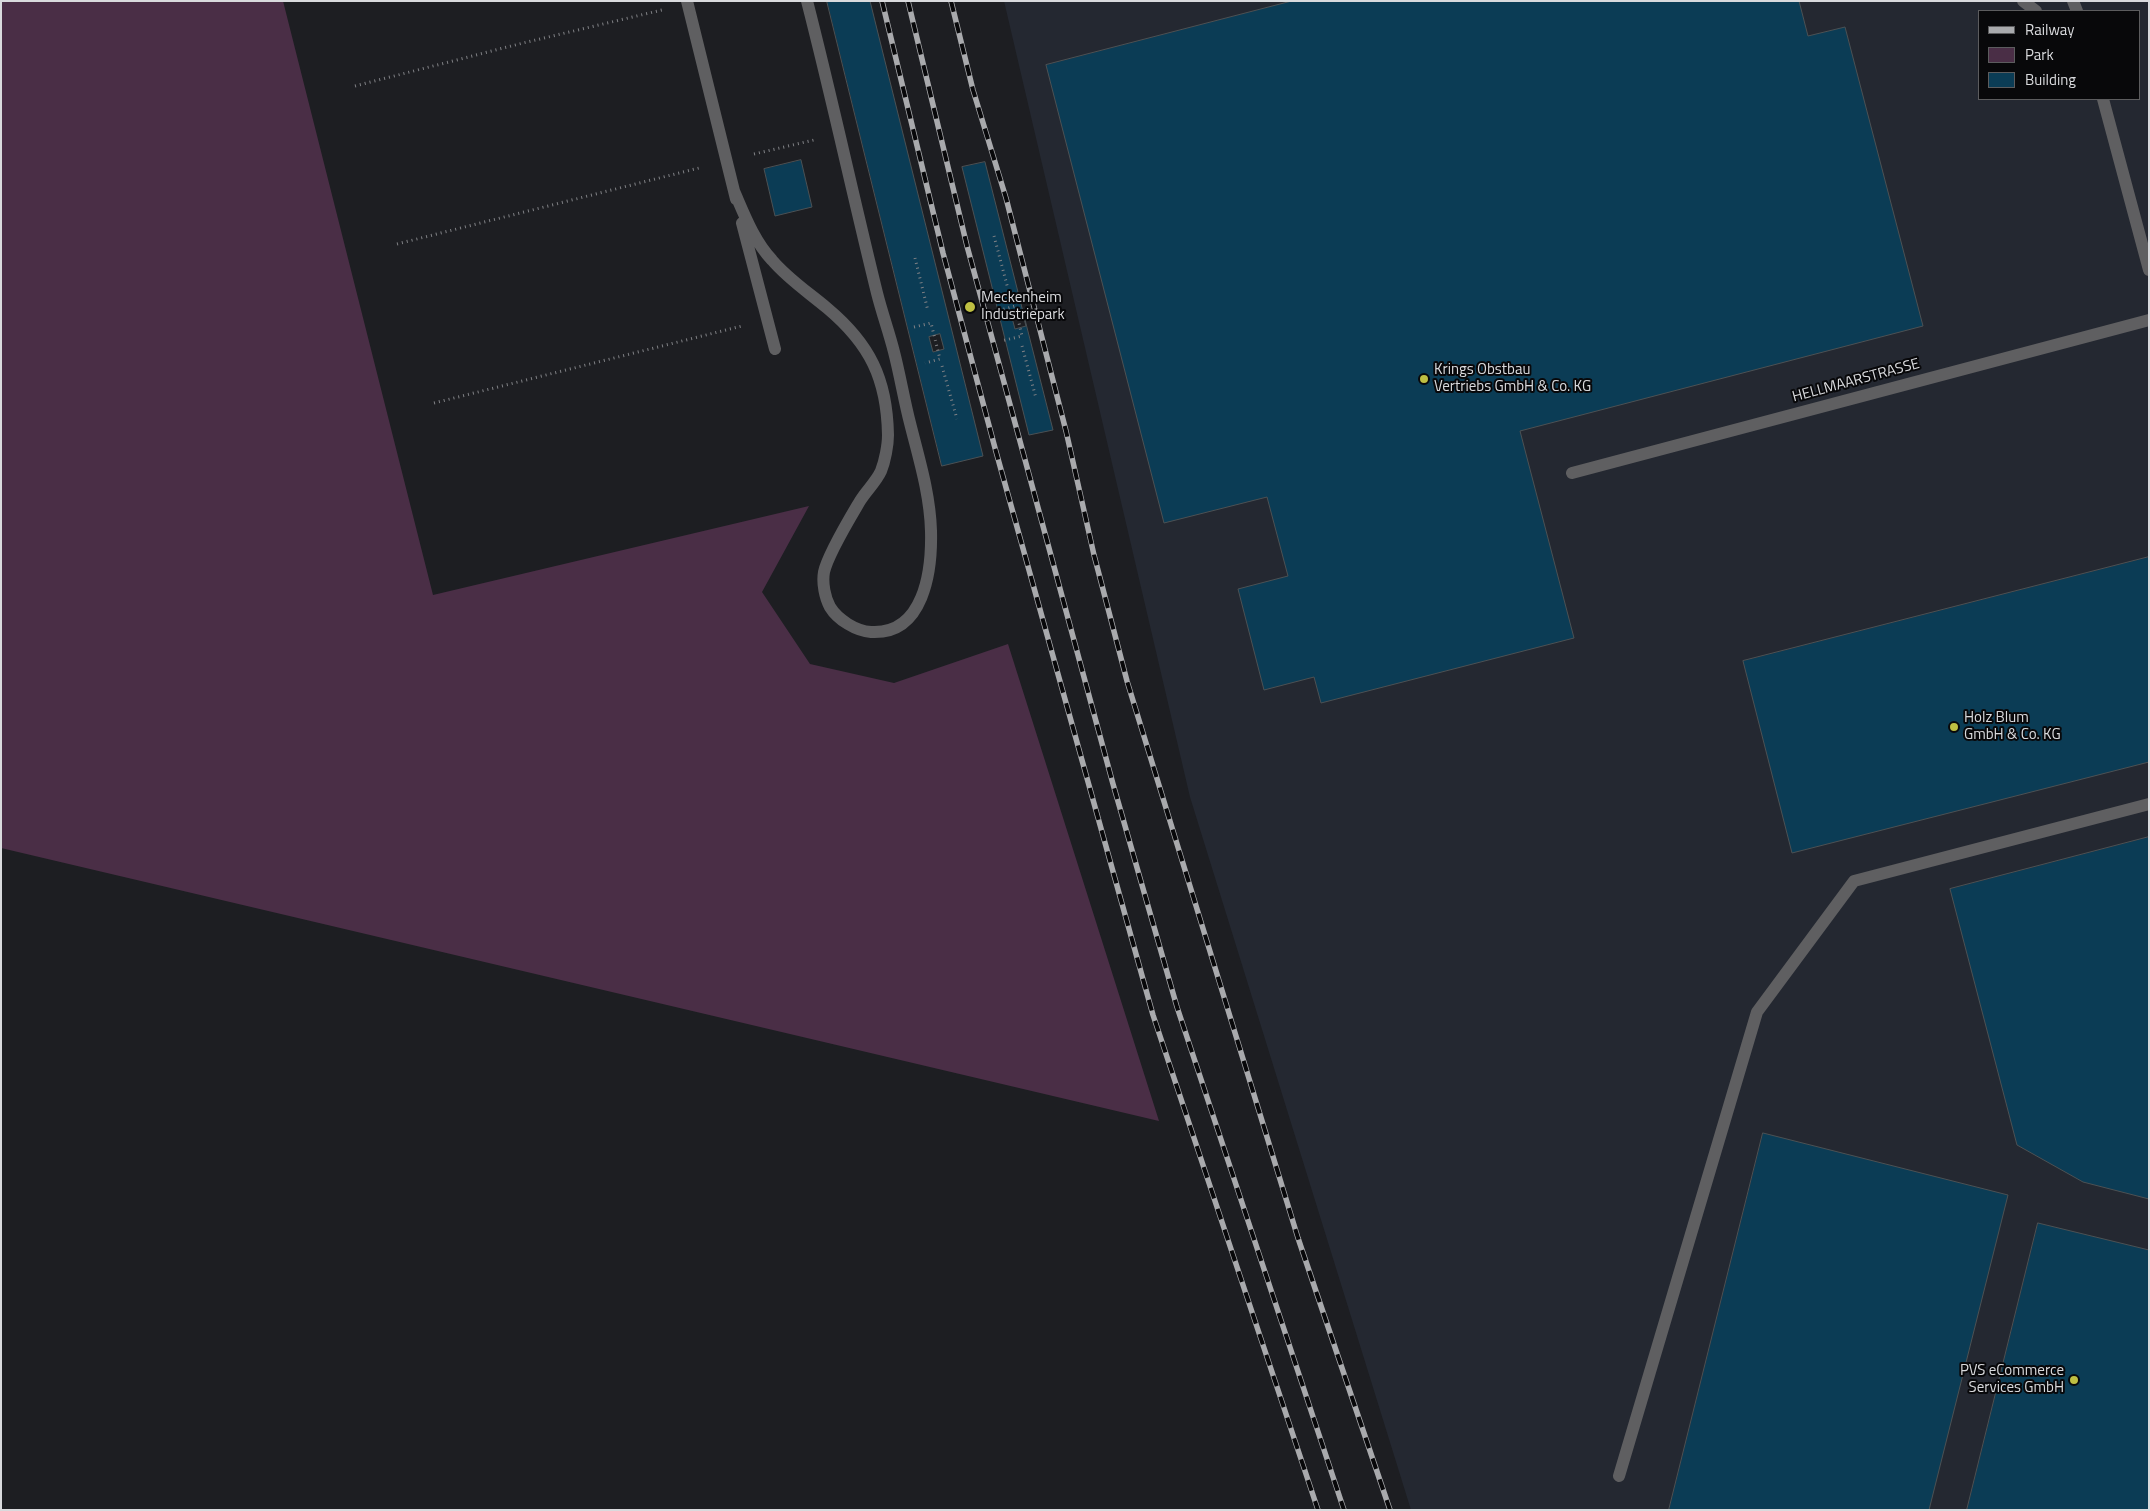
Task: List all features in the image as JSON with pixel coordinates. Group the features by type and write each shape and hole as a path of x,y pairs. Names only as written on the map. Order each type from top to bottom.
{"lane":[{"path":"734,191 751,229 769,258 790,279 852,330 872,359 881,380 887,412 888,440 881,472 860,502 824,570 823,584 830,606 841,619 856,629 866,632 880,632 895,628 908,621 923,595 930,565 929,495 895,354 877,293 807,1"},
{"path":"2022,1 2035,10"},
{"path":"687,2 775,349"},
{"path":"2102,100 2149,270"},
{"name":"HELLMAARSTRASSE","path":"1572,473 2149,320"},
{"path":"1619,1476 1756,1012 1854,881 2149,804"}],"path":[{"path":"355,86 687,2"},
{"path":"397,244 840,133"},
{"path":"994,236 1008,289"},
{"path":"914,258 928,311"},
{"path":"994,312 1015,306 1017,312 1022,336 1001,341"},
{"path":"434,403 768,320"},
{"path":"913,328 931,323 937,343 940,359 922,364"},
{"path":"1022,346 1036,398"},
{"path":"942,366 957,419"}],"shaded area":[{"path":"1004,1 2149,1 2149,1510 1411,1510 1190,797"}],"green space":[{"path":"1,1 283,1 433,595 809,506 762,592 810,664 894,683 1008,644 1159,1121 1,848"}],"building":[{"path":"827,1 870,1 983,456 942,466"},
{"name":"Krings Obstbau Vertriebs GmbH & Co. KG","path":"1292,1 1799,1 1808,36 1845,27 1923,326 1520,431 1574,638 1321,703 1314,677 1264,690 1238,589 1288,576 1267,497 1164,523 1046,65"},
{"path":"801,160 812,207 775,216 764,169"},
{"path":"985,162 1053,430 1029,435 962,167"},
{"path":"1022,311 1026,326 1015,329 1011,314"},
{"path":"940,334 944,349 933,352 929,337"},
{"name":"Holz Blum GmbH & Co. KG","path":"2149,557 2149,762 1792,853 1743,661"},
{"path":"2149,837 2149,1199 2083,1182 2017,1145 1950,889"},
{"path":"1763,1133 2008,1195 1929,1510 1669,1510"},
{"name":"PVS eCommerce Services GmbH","path":"2038,1223 2149,1250 2149,1510 1967,1510"}],"railway":[{"path":"882,1 943,253 995,448 1153,1015 1318,1510"},
{"path":"908,1 967,246 1113,784 1177,1007 1344,1510"},
{"path":"951,1 973,90 1006,198 1066,431 1094,555 1127,681 1298,1238 1390,1510"}],"place":[{"name":"Meckenheim Industriepark","path":"970,307"},
{"name":"Krings Obstbau Vertriebs GmbH & Co. KG","path":"1424,379"},
{"name":"Holz Blum GmbH & Co. KG","path":"1954,727"},
{"name":"PVS eCommerce Services GmbH","path":"2074,1380"}]}
